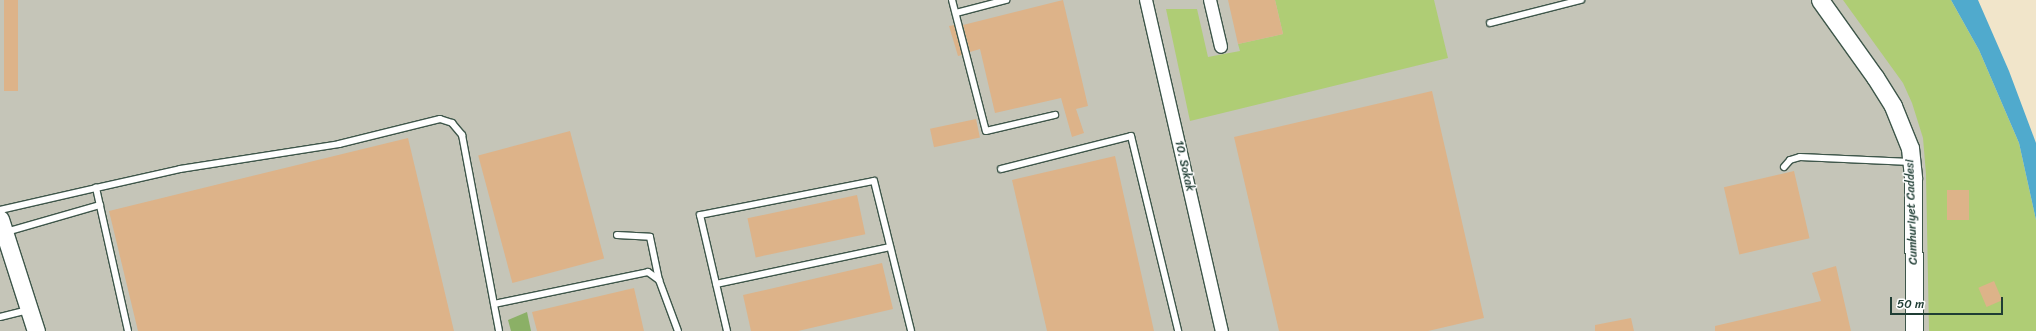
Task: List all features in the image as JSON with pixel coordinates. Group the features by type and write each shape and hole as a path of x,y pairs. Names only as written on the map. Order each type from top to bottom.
{"street":[{"name":"10. Sokak","path":"1146,0 1222,331"},
{"path":"1210,0 1221,48"},
{"name":"Cumhuriyet Caddesi","path":"1820,0 1875,77 1893,106 1910,148 1913,179 1914,331"},
{"path":"2,226 36,331"}],"lane":[{"path":"952,0 986,131 1055,115"},
{"path":"956,13 1006,0"},
{"path":"1490,23 1581,0"},
{"path":"0,210 180,169 339,144 440,118 452,123 462,135 499,331"},
{"path":"1001,169 1131,136 1178,331"},
{"path":"1784,167 1790,160 1800,157 1911,162"},
{"path":"727,331 700,215 874,181 911,331"},
{"path":"96,188 128,331"},
{"path":"2,226 100,205"},
{"path":"617,235 650,237 659,280 678,331"},
{"path":"716,284 890,247"},
{"path":"494,304 648,272 659,280"},
{"path":"0,317 30,310"}],"shaded area":[{"path":"0,0 1884,0 1962,123 1973,331 0,331"}],"green space":[{"path":"1275,0 1434,0 1448,58 1190,121 1166,9 1197,9 1208,57 1240,51 1238,44 1283,34"},
{"path":"1843,0 1951,0 1979,50 2019,143 2036,220 2036,331 1929,331 1926,174 1923,138 1912,103 1903,83"},
{"path":"527,312 531,331 511,331 508,320"}],"water":[{"path":"1951,0 1978,0 2009,71 2036,143 2036,220 2019,143 1979,50"}],"building":[{"path":"4,0 18,0 18,91 4,91"},
{"path":"1063,0 1088,106 1076,109 1084,133 1072,137 1061,98 995,113 980,49 970,52 963,25"},
{"path":"1228,0 1275,0 1283,34 1238,44"},
{"path":"954,25 962,55 958,56 949,26"},
{"path":"1432,91 1484,318 1428,331 1279,331 1234,137"},
{"path":"976,119 980,138 934,147 930,129"},
{"path":"570,131 604,259 512,283 478,156"},
{"path":"408,138 454,331 138,331 109,211"},
{"path":"1115,156 1154,331 1047,331 1012,180"},
{"path":"1794,171 1810,238 1739,254 1724,187"},
{"path":"1947,190 1969,190 1969,220 1947,220"},
{"path":"857,195 865,234 756,257 747,218"},
{"path":"882,263 893,309 798,331 751,331 743,295"},
{"path":"1836,266 1851,331 1715,331 1715,326 1821,301 1812,273"},
{"path":"1994,281 2002,300 1987,307 1978,288"},
{"path":"634,288 644,331 537,331 532,312"},
{"path":"1631,318 1634,331 1595,331 1595,325"}]}
